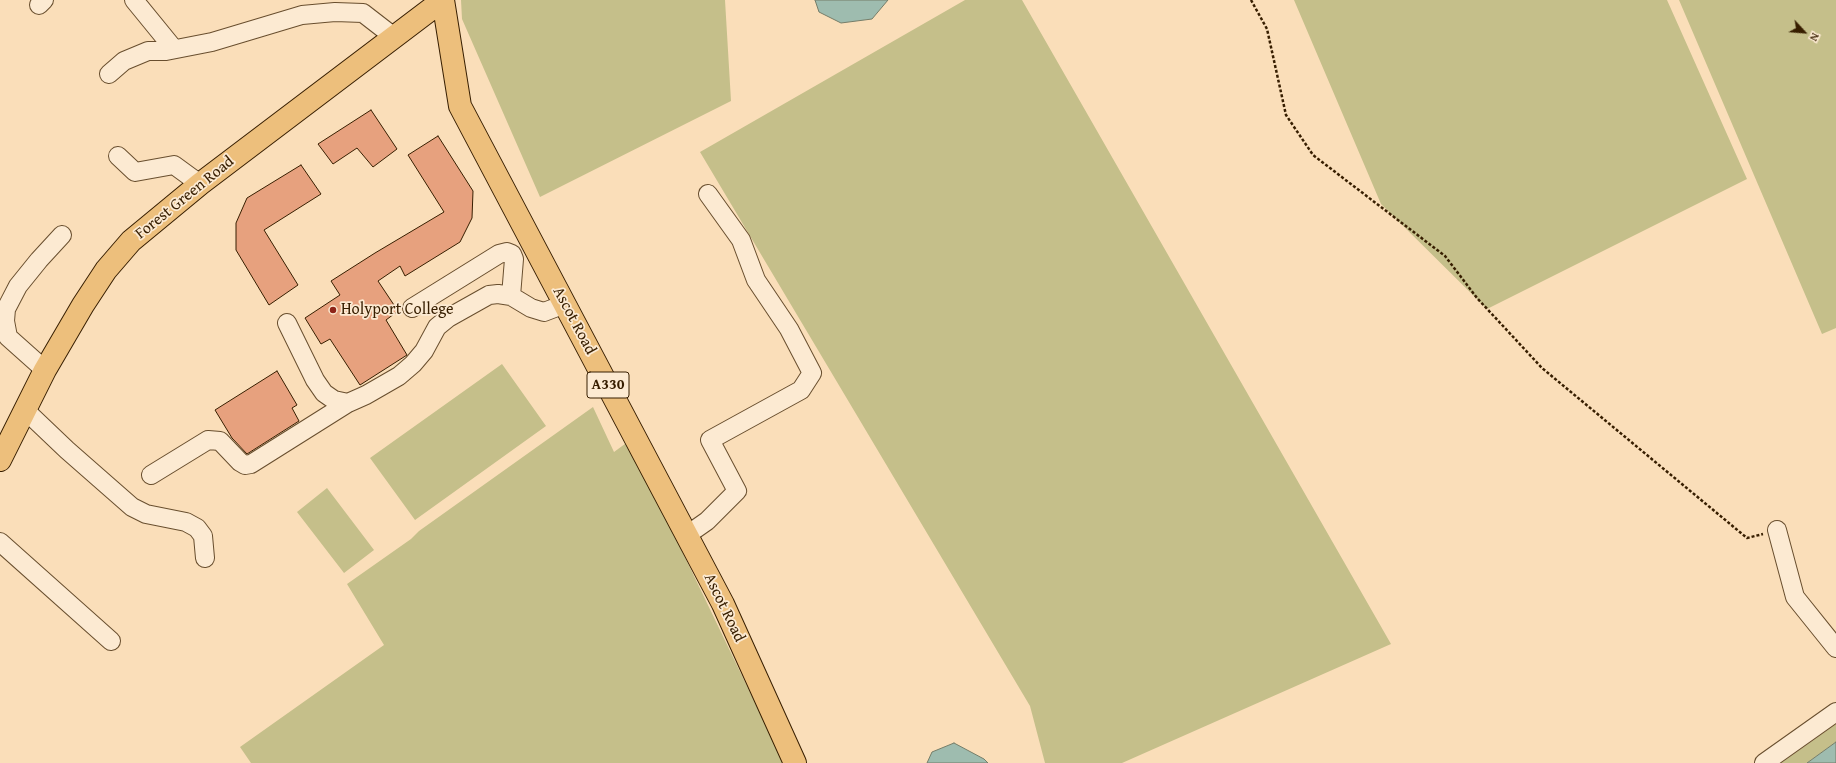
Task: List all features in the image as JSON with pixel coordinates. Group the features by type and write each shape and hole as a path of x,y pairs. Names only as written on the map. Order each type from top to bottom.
{"main road":[{"name":"Forest Green Road","path":"0,460 45,370 106,270 131,241 200,184 443,0"},
{"name":"Ascot Road","path":"443,0 460,106 723,604 795,763"}],"street":[{"path":"134,0 174,49"},
{"path":"109,74 124,62 148,51 174,49 212,42 302,15 335,12 363,13 394,37"},
{"path":"118,156 134,172 174,165 200,184"},
{"path":"687,534 707,521 737,491 710,440 801,390 812,373 789,329 756,280 741,240 708,194"},
{"path":"45,370 8,337 4,321 6,309 18,286 62,235"},
{"path":"412,308 498,254 507,252 512,254 514,259 510,296"},
{"path":"151,475 208,440 220,441 240,462 245,465 251,464 348,402 366,395 399,376 413,364 424,351 437,328 448,318 489,295 498,294 510,296 538,311 551,310 565,304"},
{"path":"287,323 315,380 324,393 334,400 348,402"},
{"path":"25,410 132,507 146,514 186,522 197,528 203,536 205,558"},
{"path":"1777,530 1795,597 1836,648"},
{"path":"0,542 111,641"},
{"path":"1764,763 1836,712"}],"path":[{"path":"1251,0 1267,29 1286,115 1314,155 1445,256 1477,298 1542,368 1747,538 1777,530"}],"shaded area":[{"path":"461,0 725,0 731,101 540,197 462,19"},
{"path":"815,0 888,0 872,19 841,23 819,12"},
{"path":"965,0 1022,0 1391,644 1122,763 1045,763 1030,706 700,152"},
{"path":"1294,0 1667,0 1747,179 1487,309 1381,204"},
{"path":"1679,0 1836,0 1836,328 1822,334"},
{"path":"502,364 546,426 415,520 370,458"},
{"path":"593,407 614,452 629,441 784,763 251,763 240,747 384,645 347,584"},
{"path":"327,488 374,550 344,573 297,512"},
{"path":"1836,724 1836,742 1807,763 1781,763"},
{"path":"1836,742 1836,763 1807,763"},
{"path":"954,743 984,759 988,763 927,763 932,752"}],"building":[{"path":"371,110 397,149 373,167 357,148 333,164 318,144"},
{"path":"438,136 473,191 472,218 460,242 405,276 400,266 378,281 398,311 386,320 407,355 360,385 330,339 321,344 305,318 340,295 331,281 444,212 408,155"},
{"path":"301,165 321,194 264,230 298,285 269,305 236,250 236,223 247,198"},
{"path":"277,371 297,405 292,408 299,421 247,454 232,438 215,410"}],"place":[{"name":"Holyport College","path":"333,310"}]}
